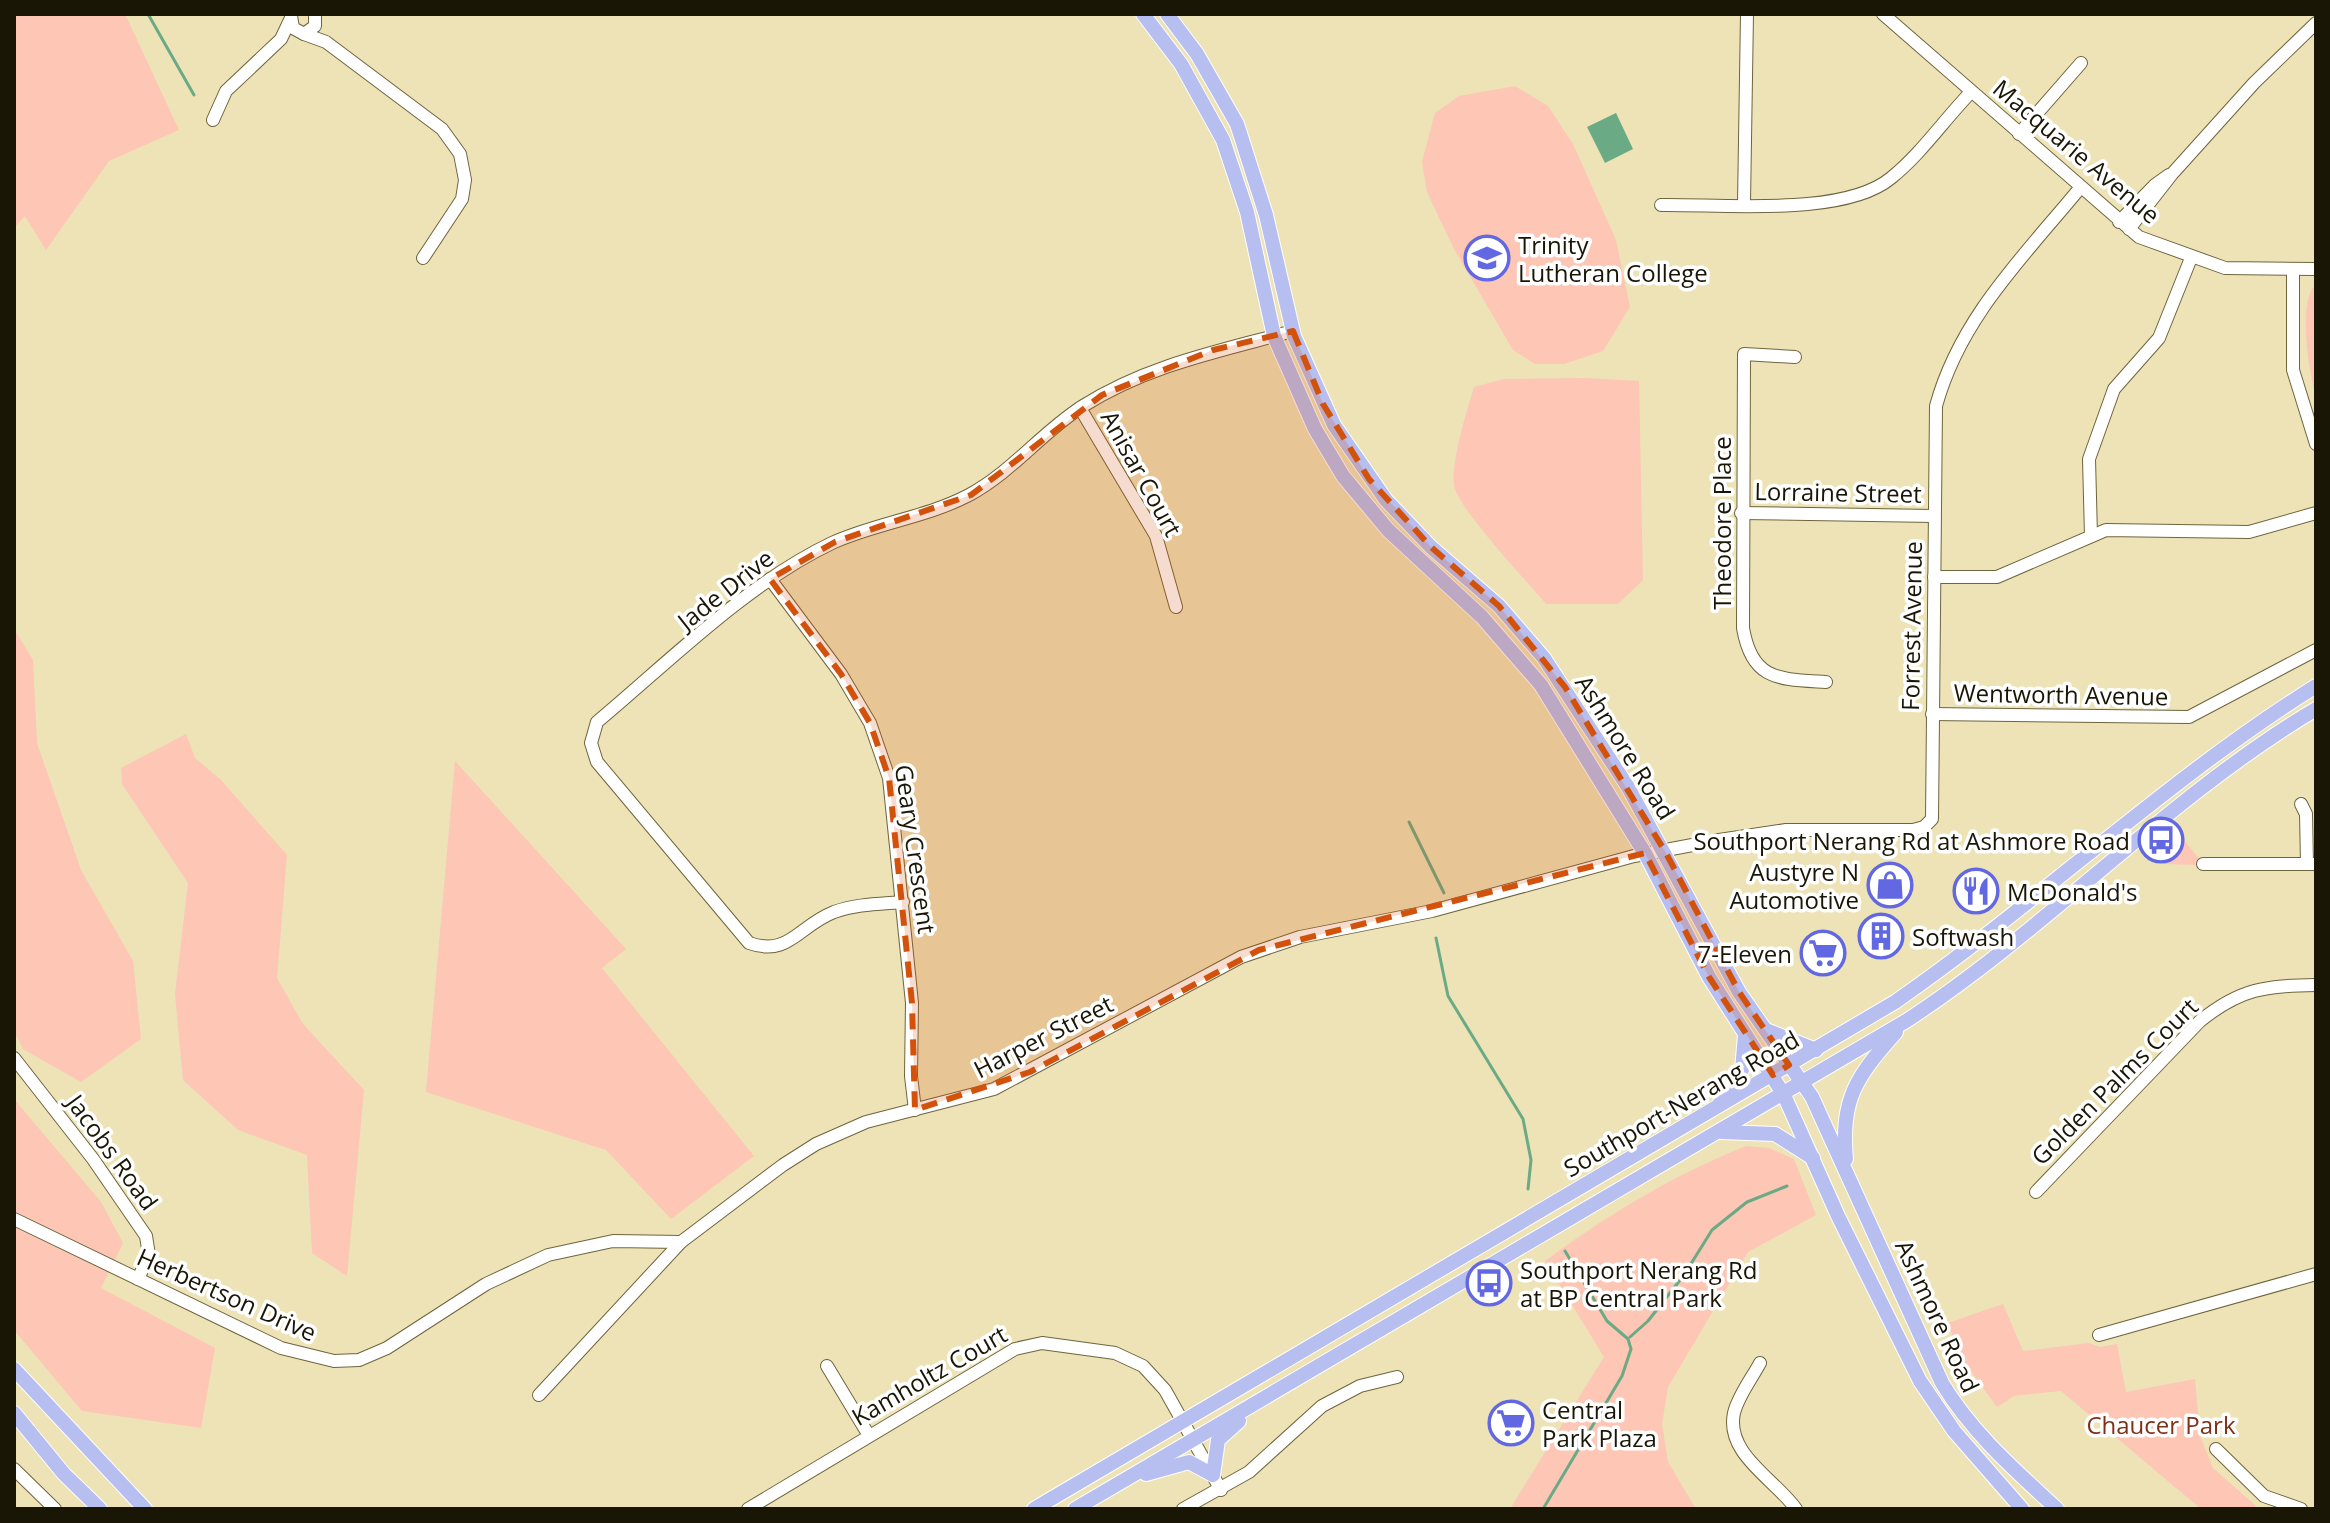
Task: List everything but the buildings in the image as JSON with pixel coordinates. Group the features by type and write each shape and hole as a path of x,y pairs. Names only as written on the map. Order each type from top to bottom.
{"main road":[{"name":"Ashmore Road","path":"1143,14 1189,76 1223,140 1247,212 1274,336 1298,397 1343,476 1388,530 1515,651 1541,685 1646,855 1702,965 1784,1095 1920,1381 1954,1431 2022,1509"},
{"name":"Ashmore Road","path":"1167,14 1208,71 1241,134 1266,215 1293,331 1323,404 1369,479 1431,547 1499,606 1544,658 1666,853 1739,992 1803,1084 1847,1172 1942,1383 1958,1410 1985,1442 2057,1509"},
{"name":"Southport-Nerang Road","path":"1034,1509 1895,1002 1961,956 2168,790 2269,715 2316,686"},
{"name":"Southport-Nerang Road","path":"1075,1509 1906,1021 1966,982 2208,785 2316,709"},
{"path":"1847,1172 1844,1133 1849,1097 1871,1060 1906,1021"},
{"path":"1765,1030 1816,1050"},
{"path":"1716,1108 1742,1070 1745,1034"},
{"path":"1721,1132 1775,1134 1813,1159"},
{"path":"14,1369 145,1509"},
{"path":"1129,1477 1183,1462 1195,1464 1213,1475 1218,1440 1245,1417 1251,1406"},
{"path":"14,1413 64,1474 100,1509"}],"street":[{"path":"1744,203 1747,14"},
{"name":"Macquarie Avenue","path":"1883,14 2124,225 2191,258 2225,268 2316,269"},
{"path":"291,16 302,34 326,42 442,129 460,154 465,180 462,199 423,258"},
{"path":"213,120 226,91 281,39 291,16"},
{"path":"281,39 312,30 316,17"},
{"path":"316,17 326,42"},
{"path":"2124,225 2155,185 2172,174 2254,83 2315,25"},
{"path":"2019,134 2081,63"},
{"path":"1661,205 1827,204 1864,195 1892,178 1971,92"},
{"name":"Forrest Avenue","path":"1646,855 1767,832 1913,830 1924,827 1932,819 1936,406 1947,368 1976,314 2080,188"},
{"path":"2091,536 2089,459 2114,389 2159,338 2191,258"},
{"path":"2293,269 2293,370 2316,444"},
{"name":"Jade Drive","path":"903,902 862,905 833,912 780,946 767,949 749,943 597,762 591,743 597,722 770,579 835,542 909,520 971,495 1024,456 1080,408 1157,369 1213,350 1293,331"},
{"name":"Theodore Place","path":"1795,357 1744,354 1741,513 1743,628 1747,652 1762,672 1784,679 1826,682"},
{"name":"Anisar Court","path":"1080,408 1156,536 1176,607"},
{"name":"Lorraine Street","path":"1741,513 1934,516"},
{"path":"1934,577 1997,577 2106,530 2249,532 2316,513"},
{"name":"Geary Crescent","path":"770,579 841,674 870,723 889,778 912,1003 911,1076 915,1110"},
{"name":"Wentworth Avenue","path":"1932,714 2189,717 2316,650"},
{"path":"2203,864 2311,864 2306,814 2301,804"},
{"name":"Harper Street","path":"539,1395 681,1242 816,1144 866,1122 994,1089 1221,966 1259,950 1300,937 1432,911 1646,855"},
{"name":"Golden Palms Court","path":"2036,1192 2200,1021 2221,1005 2244,992 2265,986 2316,985"},
{"name":"Jacobs Road","path":"14,1058 93,1159 146,1236 149,1255 138,1279"},
{"name":"Herbertson Drive","path":"14,1219 281,1348 334,1361 359,1360 387,1348 517,1268 574,1247 644,1241 663,1245 681,1242"},
{"path":"2099,1335 2316,1274"},
{"name":"Kamholtz Court","path":"748,1509 868,1434 1015,1349 1035,1343 1115,1353 1143,1366 1165,1390 1221,1490"},
{"path":"1760,1363 1734,1411 1732,1431 1741,1449 1796,1509"},
{"path":"827,1366 868,1434"},
{"path":"1183,1509 1221,1490 1262,1462 1322,1406 1360,1386 1397,1377"},
{"path":"2216,1449 2264,1496 2301,1509"},
{"path":"14,1469 55,1509"}],"highlighted area":[{"path":"1293,331 1323,404 1369,479 1431,547 1499,606 1565,687 1666,853 1739,992 1789,1065 1773,1075 1709,977 1645,853 1259,950 1030,1072 915,1110 912,1003 889,778 870,723 841,674 770,579 835,542 971,495 1102,395 1213,350"}],"green space":[{"path":"14,14 125,14 179,130 109,161 46,250 25,216 14,228"},
{"path":"1515,86 1548,106 1573,144 1616,240 1630,307 1603,351 1564,364 1535,364 1513,350 1454,249 1427,192 1422,162 1435,113 1459,96"},
{"path":"2316,285 2316,396 2310,372 2306,320 2310,293"},
{"path":"1504,379 1639,381 1643,580 1618,604 1546,604 1467,510 1454,485 1455,463 1474,387"},
{"path":"14,629 33,660 37,743 81,870 133,961 141,1039 81,1082 23,1049 14,1031"},
{"path":"186,734 195,758 221,780 287,855 277,978 303,1024 364,1090 347,1276 312,1253 307,1155 238,1130 183,1080 175,994 188,883 122,784 121,768"},
{"path":"455,761 626,949 602,968 754,1156 671,1219 606,1150 426,1092"},
{"path":"2179,834 2200,860 2200,865 2164,864 2155,853"},
{"path":"14,1099 101,1202 123,1243 101,1288 215,1348 201,1428 82,1411 14,1330"},
{"path":"1746,1146 1769,1148 1794,1159 1816,1215 1748,1252 1668,1387 1662,1424 1668,1462 1696,1509 1510,1509 1604,1357 1545,1261 1642,1197 1693,1169"},
{"name":"Chaucer Park","path":"2003,1304 2023,1351 2089,1343 2100,1347 2117,1344 2126,1392 2195,1379 2200,1436 2213,1468 2256,1506 2252,1509 2201,1509 2061,1391 2014,1396 1997,1407 1960,1356 1948,1323"}],"shaded area":[{"path":"1616,113 1633,149 1605,163 1587,127"}],"waterway":[{"path":"148,14 194,95"},
{"path":"1409,822 1444,893"},
{"path":"1436,938 1448,996 1523,1119 1531,1160 1528,1189"},
{"path":"1630,1337 1648,1321 1684,1275 1712,1230 1747,1202 1787,1186"},
{"path":"1543,1509 1622,1376 1631,1349 1628,1339 1607,1321 1565,1251"}],"place":[{"name":"Trinity Lutheran College","path":"1487,258"},
{"name":"Southport Nerang Rd at Ashmore Road","path":"2161,840"},
{"name":"Austyre N Automotive","path":"1890,885"},
{"name":"McDonald's","path":"1976,891"},
{"name":"Softwash","path":"1881,936"},
{"name":"7-Eleven","path":"1823,953"},
{"name":"Southport Nerang Rd at BP Central Park","path":"1489,1283"},
{"name":"Central Park Plaza","path":"1511,1423"}]}
